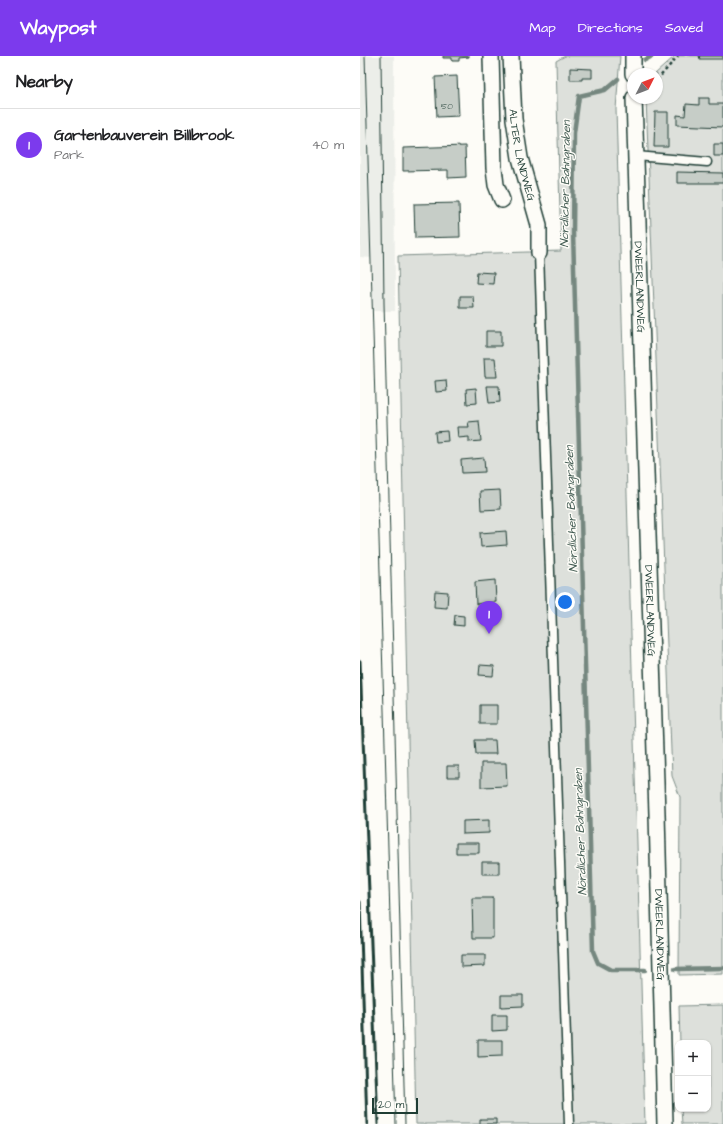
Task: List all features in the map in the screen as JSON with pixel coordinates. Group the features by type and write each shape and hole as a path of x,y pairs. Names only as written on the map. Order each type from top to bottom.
{"street":[{"name":"ALTER LANDWEG","path":"491,56 494,168 496,186 502,200"},
{"name":"ALTER LANDWEG","path":"511,56 514,119 520,158 539,225 539,253"},
{"path":"633,56 634,68"},
{"name":"DWEERLANDWEG","path":"634,104 665,1124"}],"lane":[{"path":"636,156 707,162"},
{"path":"539,253 569,1124"}],"path":[{"path":"663,73 678,56"}],"shaded area":[{"path":"360,56 394,56 395,311 373,311 371,258 360,257"},
{"path":"565,56 620,56 616,109 645,1124 416,1124 398,256 561,251 556,61"},
{"path":"675,56 723,56 723,974 679,975 680,797 672,776 646,104 663,104 663,68 662,68"},
{"path":"723,1005 723,1124 682,1124 681,1112 711,1112 711,1040 680,1040 679,1006"}],"building":[{"path":"443,56 469,57 459,58 459,61 452,61 452,58 443,58"},
{"path":"699,56 723,56 723,59 700,59"},
{"path":"570,68 592,69 592,78 570,80"},
{"path":"457,76 459,116 437,117 435,77"},
{"path":"699,98 709,98 709,104 723,104 723,127 677,125 677,115 685,116 686,104 699,105"},
{"path":"655,112 668,112 668,147 654,147"},
{"path":"714,144 723,144 723,156 714,156"},
{"path":"465,146 466,177 448,178 448,170 403,171 403,148"},
{"path":"677,172 723,173 723,183 677,183"},
{"path":"459,203 460,237 415,238 414,204"},
{"path":"477,272 494,273 493,284 476,283"},
{"path":"460,296 473,296 474,308 460,308"},
{"path":"486,331 501,331 501,346 486,346"},
{"path":"484,358 495,358 497,377 485,377"},
{"path":"446,380 447,391 436,392 435,381"},
{"path":"487,386 499,386 500,402 489,403"},
{"path":"476,388 477,403 467,404 466,389"},
{"path":"479,421 481,441 469,442 469,437 458,438 457,427 469,427 468,422"},
{"path":"447,431 448,441 436,442 435,432"},
{"path":"484,458 485,472 462,473 461,460"},
{"path":"500,490 501,509 481,510 480,491"},
{"path":"506,531 507,545 481,547 480,533"},
{"path":"495,580 496,602 476,604 475,582"},
{"path":"435,591 448,592 447,608 434,607"},
{"path":"455,615 464,616 464,626 454,625"},
{"path":"480,665 494,666 493,676 479,675"},
{"path":"480,705 497,705 497,724 480,724"},
{"path":"475,740 495,740 496,754 476,754"},
{"path":"481,763 506,763 507,786 481,787"},
{"path":"447,766 459,766 459,777 447,777"},
{"path":"489,820 489,833 463,834 463,821"},
{"path":"456,843 479,843 479,853 456,853"},
{"path":"482,862 499,862 499,874 482,874"},
{"path":"472,898 493,898 493,938 473,938"},
{"path":"461,955 485,955 485,966 461,967"},
{"path":"501,995 523,995 523,1006 501,1007"},
{"path":"492,1015 507,1015 507,1030 492,1031"},
{"path":"478,1040 502,1040 502,1056 478,1057"},
{"path":"480,1119 496,1119 496,1124 480,1124"}],"waterway":[{"path":"645,60 652,56"},
{"name":"Nördlicher Bahngraben","path":"618,79 605,90 579,96 574,133 573,232 593,951 598,963 611,970 645,970"},
{"name":"Nördlicher Bahngraben","path":"675,969 723,968"}],"tram line":[{"path":"365,56 396,1124"},
{"path":"381,56 384,303 405,1124"}],"railway":[{"path":"360,661 378,1124"},
{"path":"360,902 367,1124"}],"place":[{"name":"Gartenbauverein Billbrook","path":"489,634"}]}
